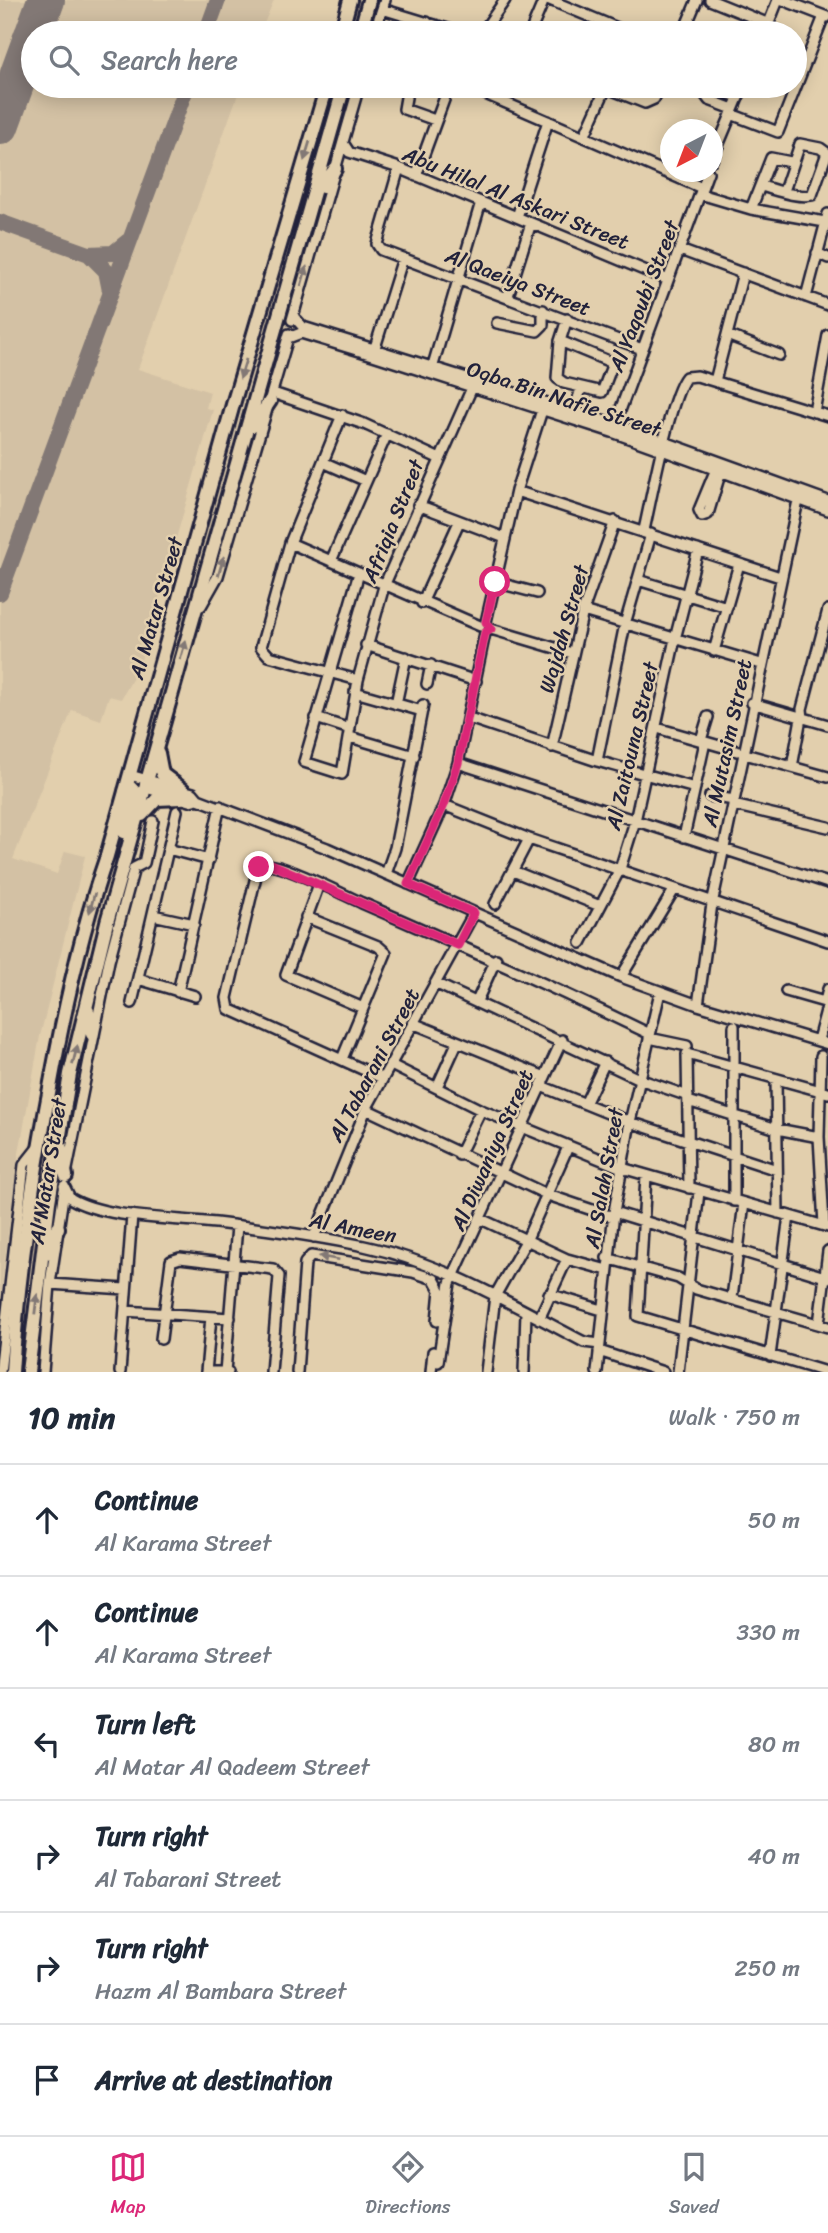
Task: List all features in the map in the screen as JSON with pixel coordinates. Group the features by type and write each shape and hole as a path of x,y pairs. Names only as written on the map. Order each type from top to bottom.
{"highway":[{"path":"344,21 350,0"},
{"path":"363,21 367,0"},
{"name":"Al Matar Street","path":"28,1372 70,1074 107,922 134,828 140,780 164,675 169,631 324,98"},
{"name":"Al Matar Street","path":"12,1372 16,1302 39,1146 60,1032 89,912 125,791 140,780 158,740 341,98"},
{"path":"307,216 337,163"},
{"path":"239,454 258,415 271,397"},
{"path":"158,740 161,772 182,794"},
{"path":"107,922 113,877 134,793 132,788 125,791"},
{"path":"134,828 153,801 182,794"},
{"path":"88,1004 92,1034"},
{"path":"59,1141 65,1181"},
{"path":"41,1266 58,1228"}],"street":[{"path":"490,21 505,0"},
{"path":"535,21 544,0"},
{"path":"550,0 600,21"},
{"path":"688,21 697,0"},
{"path":"710,0 751,21"},
{"path":"771,21 781,0 826,17 807,63"},
{"path":"378,21 383,4 424,21"},
{"name":"Al Matar Street","path":"190,625 195,621 218,576 356,98"},
{"path":"406,98 404,109 435,120"},
{"path":"416,176 444,98"},
{"path":"495,98 701,191 753,209 827,219 806,297"},
{"path":"584,137 600,98"},
{"path":"632,98 645,103 654,98"},
{"path":"708,98 778,132 792,98"},
{"path":"723,133 738,98"},
{"path":"517,217 548,121"},
{"path":"337,163 349,152 343,143"},
{"path":"760,188 812,195 828,156 820,148 802,143 791,162 784,191"},
{"name":"Abu Hilal Al Askari Street","path":"349,152 399,169 668,280"},
{"path":"753,209 771,158 791,162"},
{"name":"Al Qaeiya Street","path":"399,169 377,244 381,250 642,349"},
{"name":"Al Yaqoubi Street","path":"613,428 704,182"},
{"path":"432,370 481,202"},
{"path":"508,296 531,223"},
{"path":"680,250 828,306"},
{"path":"817,253 828,258"},
{"path":"374,352 403,258"},
{"path":"715,381 743,273"},
{"path":"497,323 537,331 543,326 543,310"},
{"name":"Oqba Bin Nafie Street","path":"293,316 303,327 613,428 800,494 828,510"},
{"path":"560,341 613,363 602,392 581,389 557,378 560,341 567,319"},
{"name":"Oqba Bin Nafie Street","path":"288,338 298,333 374,352"},
{"path":"727,335 779,355"},
{"path":"814,412 828,335"},
{"path":"597,761 625,624 638,580 664,446 683,380 691,375 828,416"},
{"name":"Afriqia Street","path":"316,718 304,762 342,774 355,692 384,586 438,458 473,384"},
{"path":"572,415 581,389"},
{"path":"271,397 342,415 438,458"},
{"path":"408,884 444,805 458,763 516,491 543,406"},
{"path":"342,415 290,543 261,647 269,656 358,680"},
{"path":"331,561 387,434"},
{"name":"Oqba Bin Nafie Street","path":"664,446 718,470 828,501"},
{"path":"323,462 366,481"},
{"path":"516,491 615,521 780,577"},
{"name":"Al Mutasim Street","path":"698,1005 712,904 741,753 800,494"},
{"path":"418,505 505,538"},
{"name":"Wajdah Street","path":"552,747 583,611 615,521"},
{"path":"422,603 459,522"},
{"path":"290,543 422,603 485,628 572,653"},
{"name":"Al Zaitouna Street","path":"581,943 620,869 635,821 675,639 698,550"},
{"path":"714,651 740,564"},
{"path":"359,573 316,718 414,756"},
{"path":"638,580 727,607"},
{"path":"495,582 537,593"},
{"path":"792,767 802,709 828,610"},
{"path":"583,611 761,664"},
{"path":"366,645 475,681"},
{"path":"396,704 406,657"},
{"path":"427,684 430,665"},
{"path":"355,692 396,704 423,708 396,848 386,874"},
{"path":"752,703 828,725"},
{"path":"684,837 708,717"},
{"path":"469,718 597,761 695,788"},
{"path":"657,728 828,778"},
{"path":"458,763 722,851 828,883"},
{"path":"140,780 220,806 660,992 828,1044"},
{"path":"710,796 828,827"},
{"path":"444,805 528,839 828,942"},
{"path":"178,992 220,806"},
{"path":"132,1003 177,811"},
{"name":"Al Matar Street","path":"43,1372 50,1284 58,1228 92,1034 134,868 144,863 153,821"},
{"path":"495,904 528,839"},
{"path":"168,849 209,860"},
{"path":"383,1078 233,1013 227,1003 259,867 271,864 496,960 650,1036 734,1067 824,1092"},
{"path":"513,871 600,906"},
{"path":"319,884 286,975 363,1008"},
{"path":"621,977 674,890"},
{"name":"Al Tabarani Street","path":"314,1237 366,1109 474,913"},
{"path":"153,915 194,924"},
{"path":"306,917 384,950 385,958 342,1059"},
{"path":"477,1001 496,960"},
{"path":"138,979 195,996"},
{"path":"437,984 562,1040 639,1079 734,1116 777,1129 819,1137"},
{"path":"818,1040 828,989"},
{"path":"786,991 827,1003"},
{"name":"Al Salah Street","path":"597,1372 613,1215 639,1079 660,992"},
{"path":"415,1024 585,1104 688,1142 777,1170"},
{"path":"734,1026 734,1201"},
{"name":"Al Diwaniya Street","path":"438,1362 447,1294 454,1275 562,1040"},
{"path":"437,1087 457,1043"},
{"path":"687,1050 689,1188"},
{"path":"390,1065 481,1110 622,1168 826,1226 825,1185 819,1137 824,1092 821,1056"},
{"path":"585,1104 605,1062"},
{"path":"776,1079 778,1213"},
{"path":"366,1109 548,1195 826,1278"},
{"path":"459,1154 481,1110"},
{"name":"Al Matar Street","path":"0,1372 24,1165 39,1146"},
{"path":"486,1372 495,1296 526,1241 568,1147"},
{"path":"646,1176 638,1316 819,1371"},
{"path":"65,1181 70,1198 81,1204"},
{"path":"678,1372 699,1192"},
{"path":"732,1298 744,1203"},
{"name":"Al Ameen","path":"61,1210 81,1204 132,1215 237,1226 378,1249 454,1275 634,1368 663,1372"},
{"path":"120,1372 132,1215"},
{"path":"770,1356 789,1216"},
{"path":"481,1219 567,1259 607,1270"},
{"path":"211,1317 206,1372 227,1372 237,1226"},
{"path":"376,1266 378,1249"},
{"path":"607,1258 678,1278 696,1289 823,1325 828,1251"},
{"path":"297,1372 306,1260 314,1255 413,1272 438,1284 440,1293 431,1372"},
{"path":"161,1339 171,1261 180,1258 273,1269 278,1274 271,1372"},
{"path":"539,1319 567,1259"},
{"path":"50,1284 125,1289"},
{"path":"549,1294 602,1310"},
{"path":"125,1311 230,1318"},
{"path":"524,1372 526,1312"}],"shaded area":[{"path":"0,0 274,0 265,21 21,21 21,98 237,98 138,369 210,392 206,408 213,410 139,667 121,699 109,696 101,720 72,710 13,859 57,874 65,851 85,856 40,1036 17,1164 0,1300"}],"taxiway":[{"path":"210,21 218,0"},
{"path":"0,593 183,98"},
{"path":"0,222 89,254"},
{"path":"110,291 106,271 89,254 113,253 128,241"}],"runway":[{"path":"38,21 46,0"},
{"path":"0,126 21,68"}],"route":[{"path":"259,867 271,864 458,945 474,913 408,884 414,876 444,805 458,763 485,633 491,629 486,622 495,582"}]}
